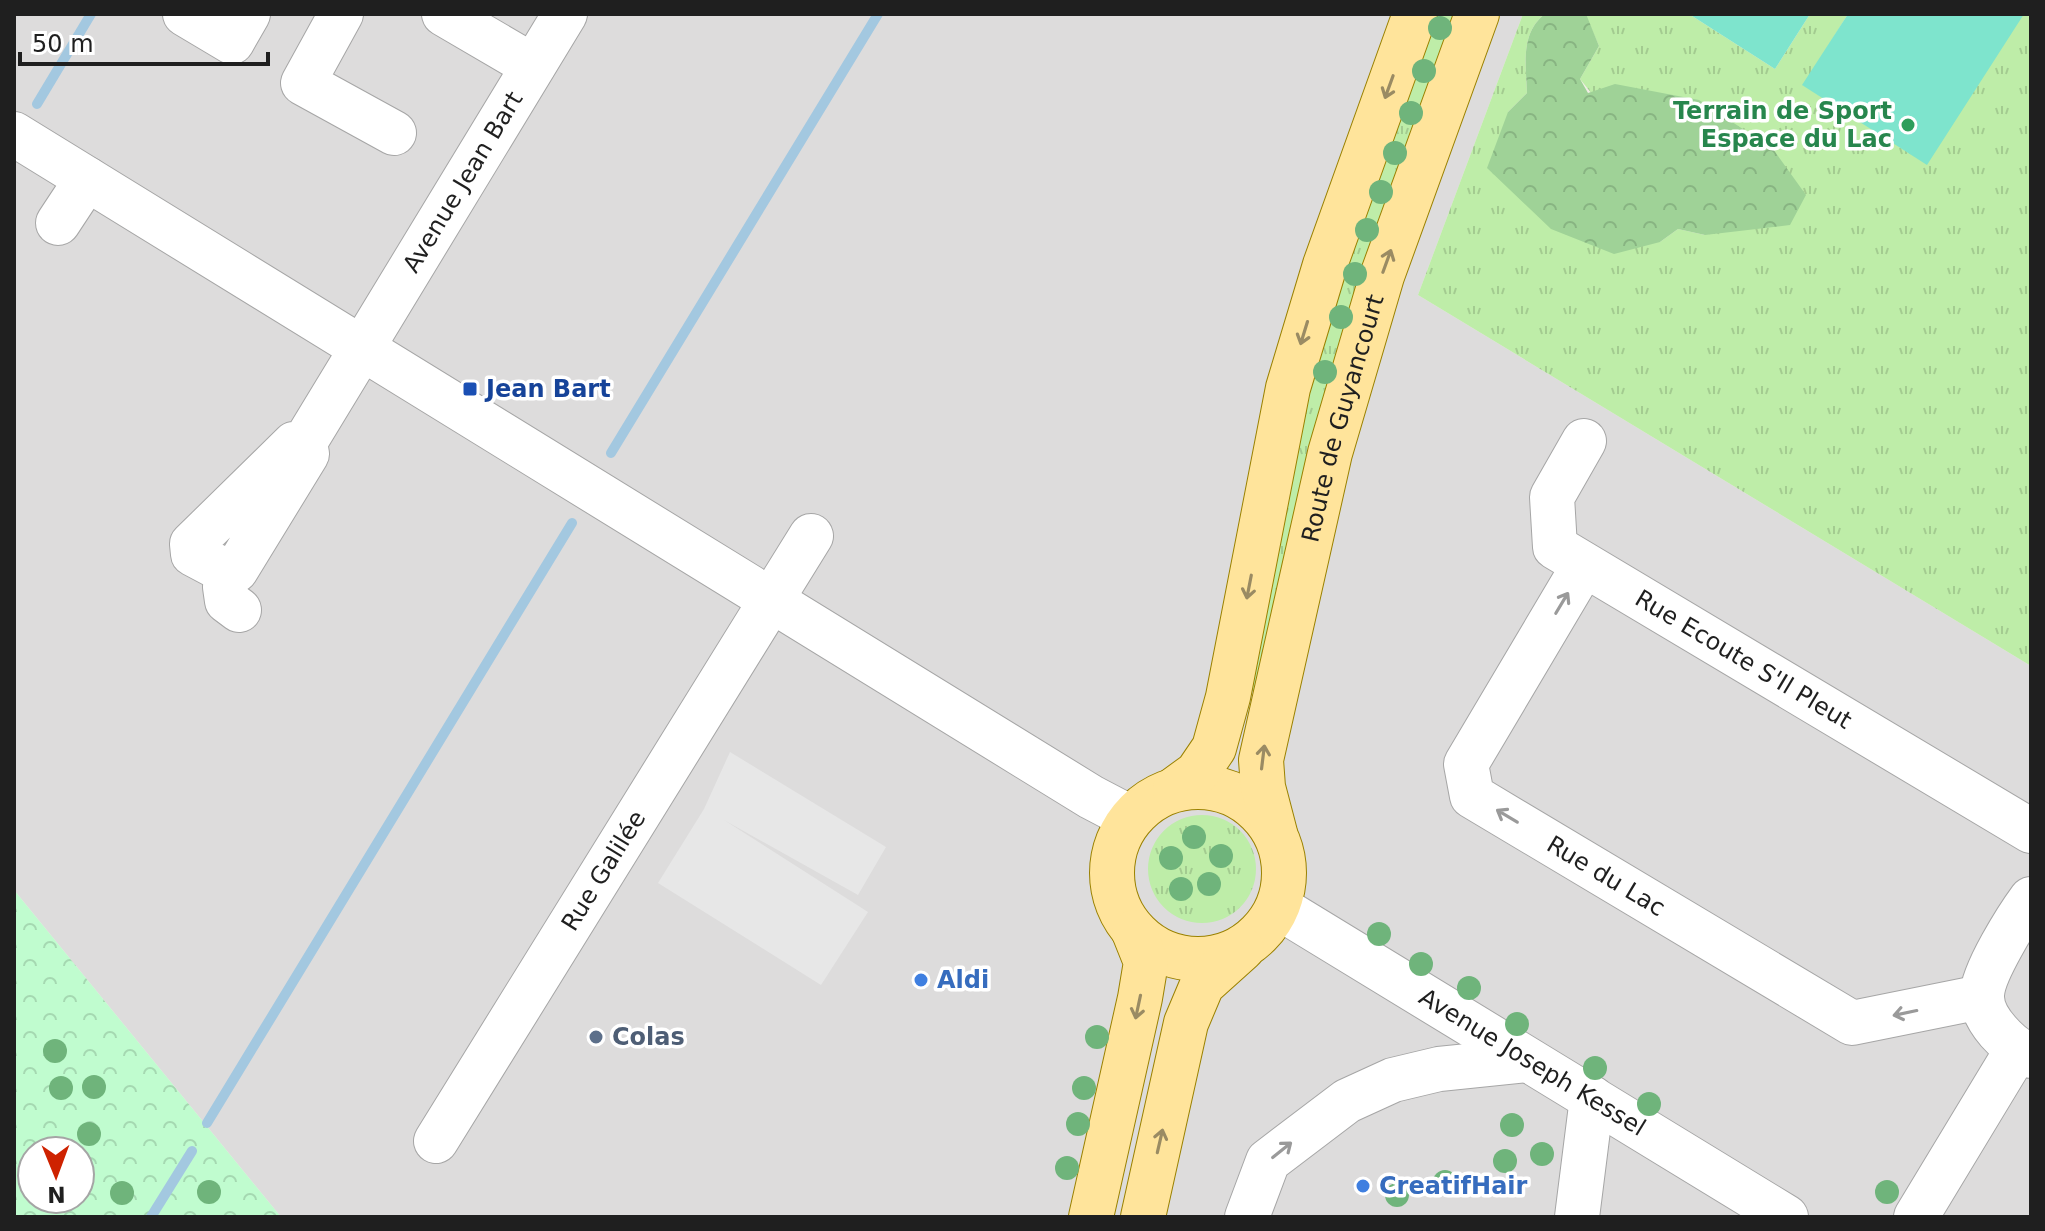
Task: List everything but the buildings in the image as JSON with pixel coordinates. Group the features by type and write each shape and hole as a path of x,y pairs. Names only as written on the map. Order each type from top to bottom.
{"main road":[{"path":"1091,1217 1146,962 1134,932 1120,912 1112,887 1112,863 1118,839 1131,818 1151,800 1175,789 1197,773 1214,748 1228,697 1288,388 1325,265 1415,14"},
{"name":"Route de Guyancourt","path":"1275,833 1263,787 1261,760 1330,453 1382,276 1477,14"},
{"path":"1143,1217 1186,1023 1202,985 1265,929 1278,907 1285,882 1284,857 1275,833 1257,809 1233,793 1204,787 1175,789"},
{"path":"1134,932 1158,950 1187,959 1217,958 1244,946"}],"street":[{"path":"185,14 232,42 248,14"},
{"path":"341,14 303,83 394,133"},
{"path":"444,14 533,66"},
{"name":"Avenue Jean Bart","path":"305,442 565,14"},
{"path":"14,134 362,351 821,629 1091,797 1131,818"},
{"path":"58,223 87,179"},
{"name":"Rue Ecoute S'Il Pleut","path":"1584,441 1552,497 1555,547 2031,831"},
{"path":"305,442 307,454 236,570 233,591 175,537 294,444 305,442"},
{"name":"Rue Galilée","path":"436,1141 811,536"},
{"name":"Rue du Lac","path":"1584,565 1466,764 1472,796 1852,1023 1981,997"},
{"path":"1916,1217 2024,1053 1998,1033 1981,997 1986,974 2031,899"},
{"name":"Avenue Joseph Kessel","path":"1278,907 1786,1217"},
{"path":"1247,1217 1268,1161 1347,1101 1393,1080 1439,1069 1528,1060"},
{"path":"1577,1217 1592,1098"}],"shaded area":[{"path":"14,14 1523,14 1418,295 2031,666 2031,1217 281,1217 14,890"},
{"path":"730,752 886,847 858,895 724,820 868,912 821,985 658,883 704,809"}],"green space":[{"path":"1432,14 1460,14 1255,692 1247,690 1302,403"},
{"path":"1523,14 1545,14 1528,40 1527,93 1508,112 1660,242 1678,229 1705,235 1580,79 1599,46 1585,14 1689,14 1775,69 1810,14 1848,14 1803,86 2031,14 2031,666 1418,295"},
{"path":"1545,14 1586,14 1599,46 1580,79 1588,93 1615,84 1699,100 1773,149 1806,195 1790,225 1705,235 1678,229 1660,242 1614,254 1551,229 1487,168 1508,112 1527,93 1528,40"},
{"name":"Terrain de Sport Espace du Lac","path":"1689,14 1810,14 1775,69"},
{"name":"Terrain de Sport Espace du Lac","path":"1848,14 2024,14 1927,165 1802,85"},
{"path":"1202,815 1223,819 1240,831 1252,848 1256,869 1252,890 1240,907 1223,919 1202,923 1181,919 1164,907 1152,890 1148,869 1152,848 1164,831 1181,819"},
{"path":"14,890 281,1217 14,1217"}],"waterway":[{"path":"37,104 91,14"},
{"path":"611,453 878,14"},
{"path":"207,1123 572,523"},
{"path":"151,1217 192,1151"}],"place":[{"name":"Terrain de Sport Espace du Lac","path":"1908,125"},
{"name":"Jean Bart","path":"470,389"},
{"name":"Aldi","path":"921,980"},
{"name":"Colas","path":"596,1037"},
{"name":"CreatifHair","path":"1363,1186"}]}
